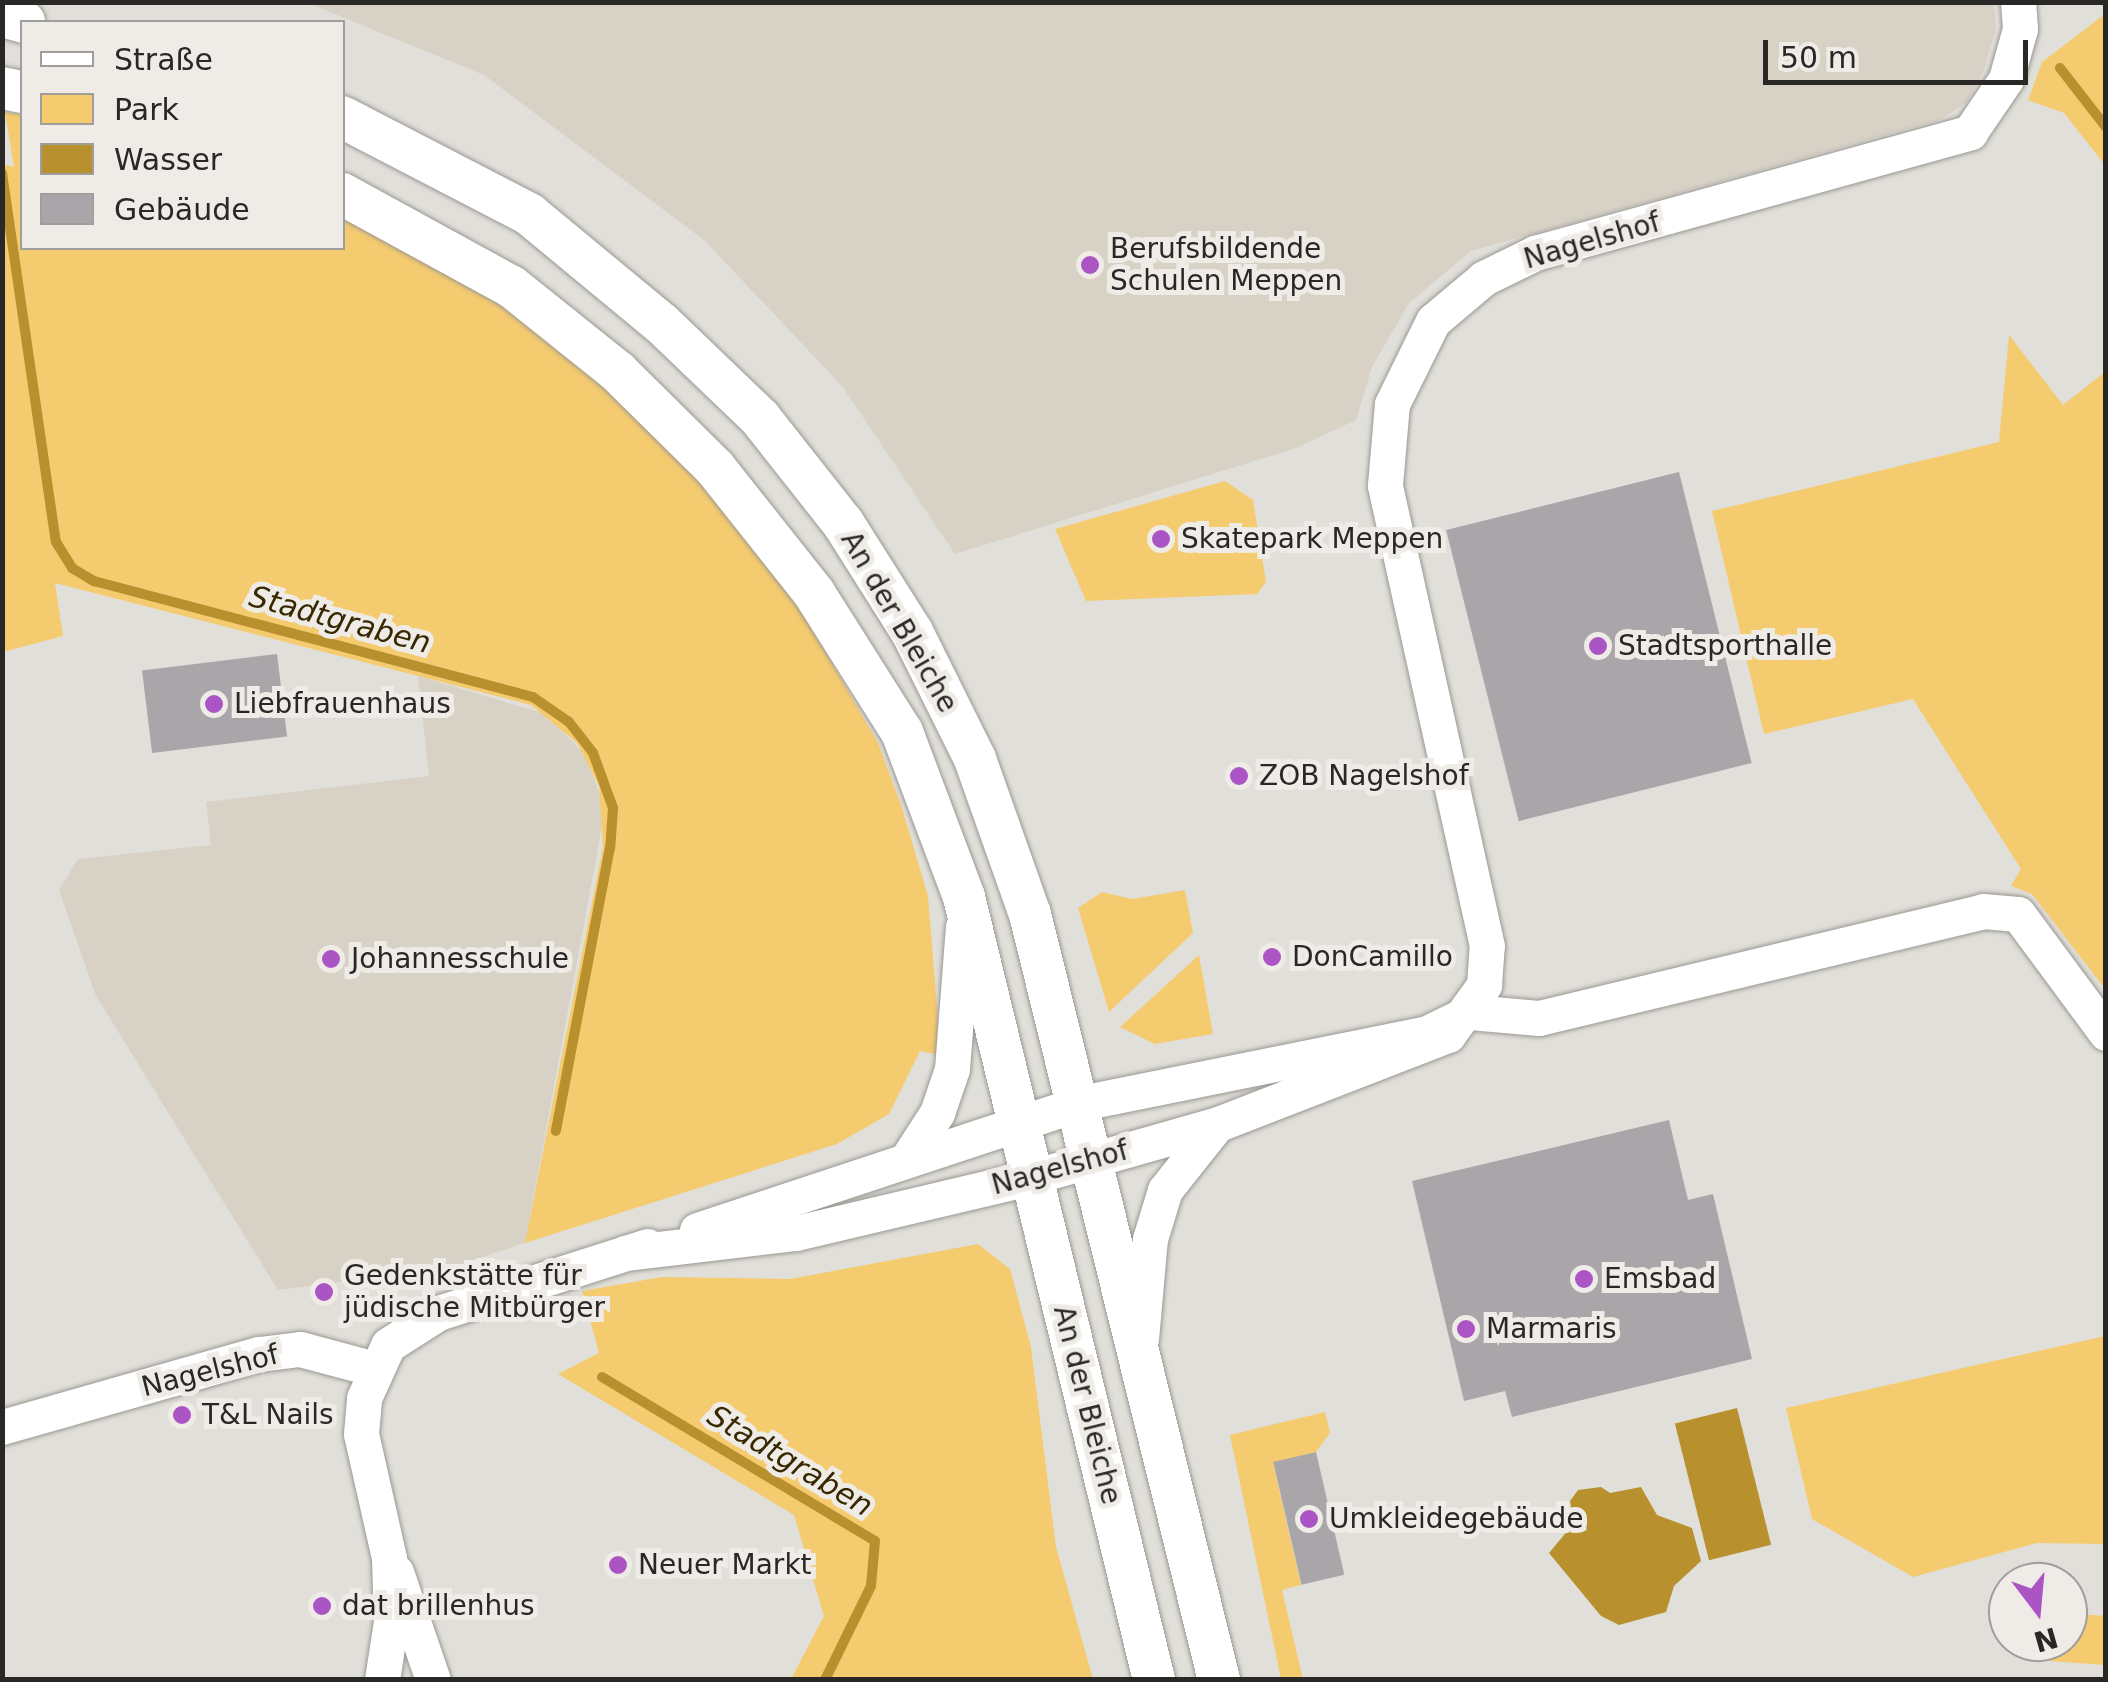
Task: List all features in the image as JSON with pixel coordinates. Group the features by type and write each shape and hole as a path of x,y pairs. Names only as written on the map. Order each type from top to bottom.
{"street":[{"name":"Nagelshof","path":"625,1254 796,1233 1032,1178 1218,1124 1412,1055 1470,1012 1484,984 1487,946 1385,485 1392,404 1433,321 1484,278 1535,253 1970,132 2006,79 2020,29 2018,2"},
{"name":"An der Bleiche","path":"345,118 432,159 544,226 760,418 843,523 912,632 975,759 1030,914 1141,1345 1219,1680"},
{"name":"An der Bleiche","path":"345,196 512,287 618,372 714,468 814,593 902,732 964,897 1154,1680"},
{"name":"An der Bleiche","path":"907,1158 937,1113 952,1069 964,897"},
{"path":"1470,1012 1539,1018 2000,909 2018,914 2106,1034"},
{"name":"Nagelshof","path":"2,1427 258,1354 300,1349 375,1369 388,1345 438,1313 1019,1120 1081,1103 1427,1033 1470,1012"},
{"name":"An der Bleiche","path":"1141,1345 1150,1239 1164,1190 1218,1124"},
{"path":"375,1369 361,1434 389,1558 433,1680"},
{"path":"382,1680 392,1621 389,1558"}],"shaded area":[{"name":"Berufsbildende Schulen Meppen","path":"308,3 1994,3 1996,28 1984,70 1967,102 1942,119 1471,251 1409,303 1372,367 1356,420 1296,448 955,554 842,386 704,240 484,75"},
{"name":"Johannesschule","path":"418,676 546,714 586,756 605,810 525,1243 449,1268 278,1290 96,996 59,890 78,859 211,845 206,802 429,776"}],"green space":[{"path":"2106,14 2105,165 2064,113 2028,100 2042,62"},
{"path":"5,112 20,115 20,250 345,250 345,214 458,275 553,341 703,478 798,604 878,743 928,896 941,1055 920,1051 889,1114 837,1144 525,1243 603,847 599,786 577,743 531,705 55,583 63,636 3,652 3,164 14,167"},
{"path":"2009,335 2063,405 2105,372 2105,989 2032,894 2011,886 2021,869 1913,699 1764,734 1712,511 1999,442"},
{"name":"Skatepark Meppen","path":"1225,481 1253,500 1266,582 1257,594 1086,601 1055,529"},
{"path":"1185,890 1193,933 1109,1012 1078,908 1102,892 1132,899"},
{"path":"1199,955 1213,1034 1155,1044 1120,1027"},
{"path":"978,1244 1010,1269 1031,1347 1056,1547 1093,1679 791,1679 824,1616 794,1515 558,1374 599,1353 582,1291 662,1277 790,1279"},
{"path":"2105,1336 2105,1544 2037,1543 1913,1577 1812,1519 1786,1408"},
{"path":"1325,1412 1330,1433 1316,1452 1273,1463 1301,1585 1282,1590 1303,1679 1281,1679 1230,1435"},
{"path":"2088,1615 2105,1616 2105,1665 2062,1662 2088,1662"}],"water":[{"path":"1737,1408 1771,1545 1709,1560 1675,1423"},
{"path":"1601,1487 1610,1493 1641,1487 1657,1515 1692,1528 1701,1561 1674,1586 1666,1612 1619,1625 1601,1616 1549,1553 1574,1523 1570,1501 1578,1490"}],"building":[{"name":"Stadtsporthalle","path":"1679,472 1752,763 1519,821 1446,530"},
{"name":"Liebfrauenhaus","path":"277,654 287,736 152,753 142,671"},
{"name":"Emsbad","path":"1669,1120 1688,1200 1713,1194 1752,1359 1512,1417 1505,1391 1464,1401 1412,1181"},
{"name":"Umkleidegebäude","path":"1316,1452 1344,1575 1301,1585 1273,1462"}],"waterway":[{"path":"2060,68 2106,127"},
{"name":"Stadtgraben","path":"2,173 56,542 72,568 94,581 533,697 569,722 593,753 613,808 610,847 556,1131"},
{"name":"Stadtgraben","path":"602,1377 875,1541 871,1586 825,1680"}],"place":[{"name":"Berufsbildende Schulen Meppen","path":"1090,265"},
{"name":"Skatepark Meppen","path":"1161,539"},
{"name":"Stadtsporthalle","path":"1598,646"},
{"name":"Liebfrauenhaus","path":"214,704"},
{"name":"ZOB Nagelshof","path":"1239,776"},
{"name":"DonCamillo","path":"1272,957"},
{"name":"Johannesschule","path":"331,959"},
{"name":"Emsbad","path":"1584,1279"},
{"name":"Gedenkstätte für jüdische Mitbürger","path":"324,1292"},
{"name":"Marmaris","path":"1466,1329"},
{"name":"T&L Nails","path":"182,1415"},
{"name":"Umkleidegebäude","path":"1309,1519"},
{"name":"Neuer Markt","path":"618,1565"},
{"name":"dat brillenhus","path":"322,1606"}]}
